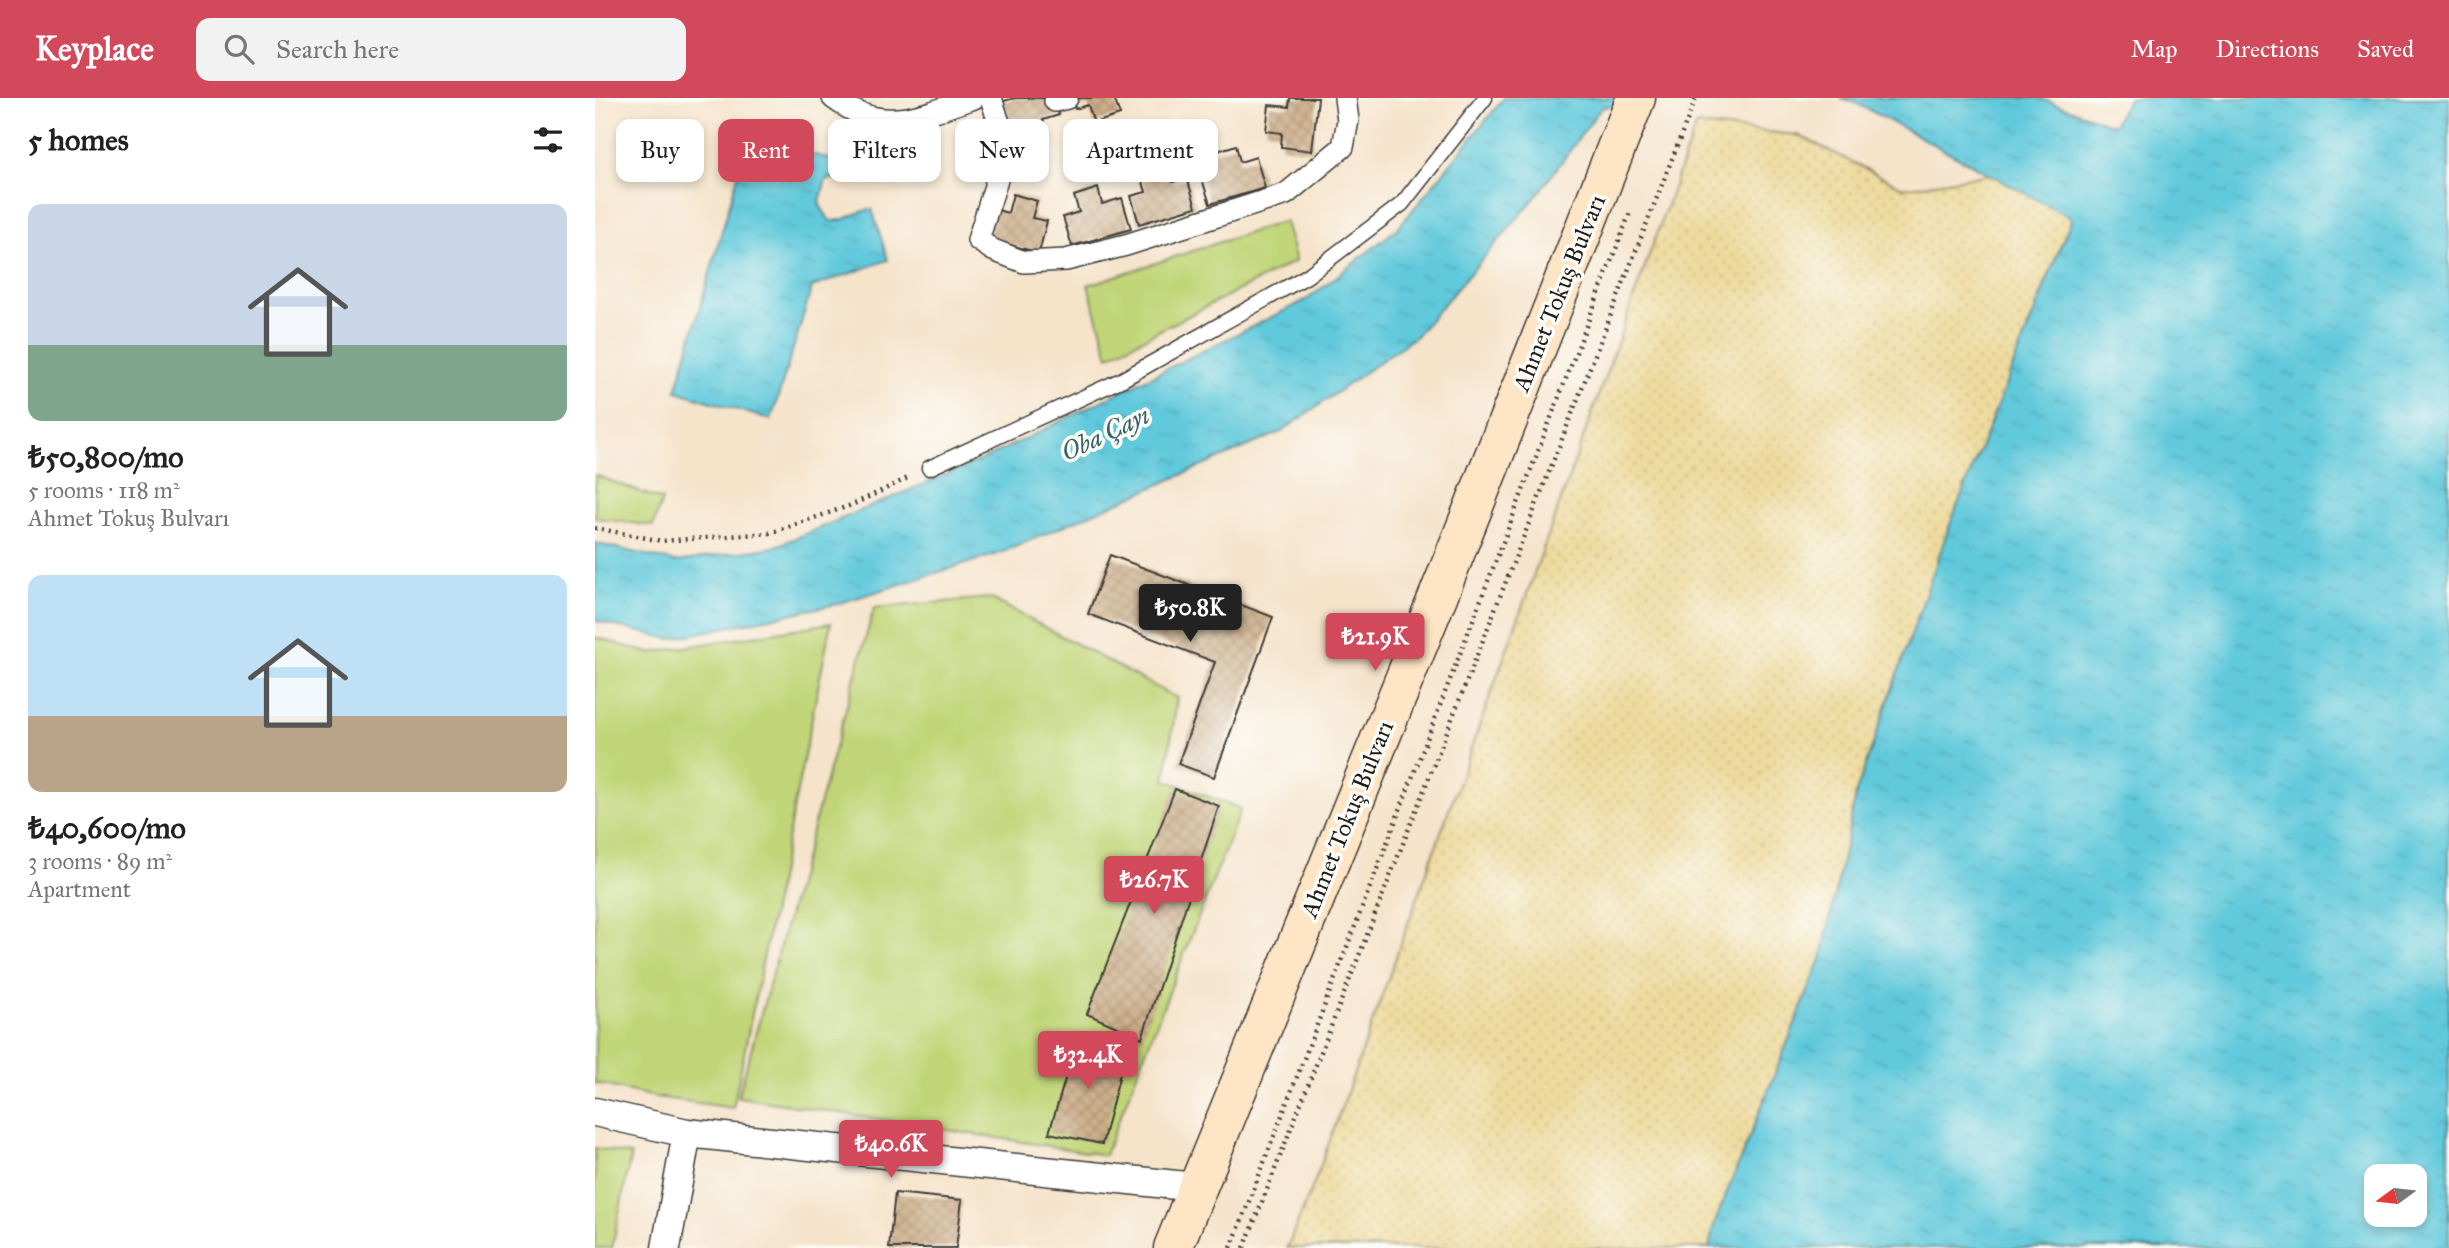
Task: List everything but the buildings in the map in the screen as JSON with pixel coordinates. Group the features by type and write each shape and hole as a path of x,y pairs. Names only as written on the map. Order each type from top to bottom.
{"main road":[{"name":"Ahmet Tokuş Bulvarı","path":"1173,1248 1195,1187 1451,566 1632,107"}],"street":[{"path":"833,98 863,118 879,119 912,117 974,98"},
{"path":"991,98 1007,148 978,240 1009,258 1032,262 1066,260 1126,245 1286,194 1343,147 1348,120 1345,98"},
{"path":"595,1112 687,1133 1195,1187"},
{"path":"666,1248 687,1133"}],"lane":[{"path":"929,468 1123,379 1307,276 1402,204 1485,98"}],"path":[{"path":"1244,1248 1696,98"},
{"path":"1231,1248 1633,207"},
{"path":"595,528 662,541 770,533 852,505 929,468"}],"green space":[{"path":"1285,221 1296,261 1109,356 1088,285"},
{"path":"595,475 662,500 653,526 595,518"},
{"path":"990,598 1177,698 1165,780 1241,809 1105,1155 738,1097 874,608"},
{"path":"831,623 733,1108 655,1097 595,1083 595,637 649,653"},
{"path":"595,1148 631,1155 612,1248 595,1248"}],"sand":[{"path":"1696,125 1798,135 1904,188 2096,157 1949,527 1857,790 1822,957 1714,1225 1709,1248 1287,1248 1317,1176"}],"water":[{"name":"Oba Çayı","path":"1504,98 1650,98 1601,108 1535,198 1416,336 1281,432 1003,552 837,604 670,639 595,621 595,543 676,562 774,547 986,458 1308,299 1398,228"},
{"path":"1840,98 2039,98 2113,125 2129,98 2449,98 2449,1248 1709,1248 1714,1225 1822,957 1857,790 1949,527 2072,218 1858,104"},
{"path":"814,155 828,158 828,180 819,204 830,221 872,209 888,260 812,287 771,420 676,391 736,182 814,182"}]}
